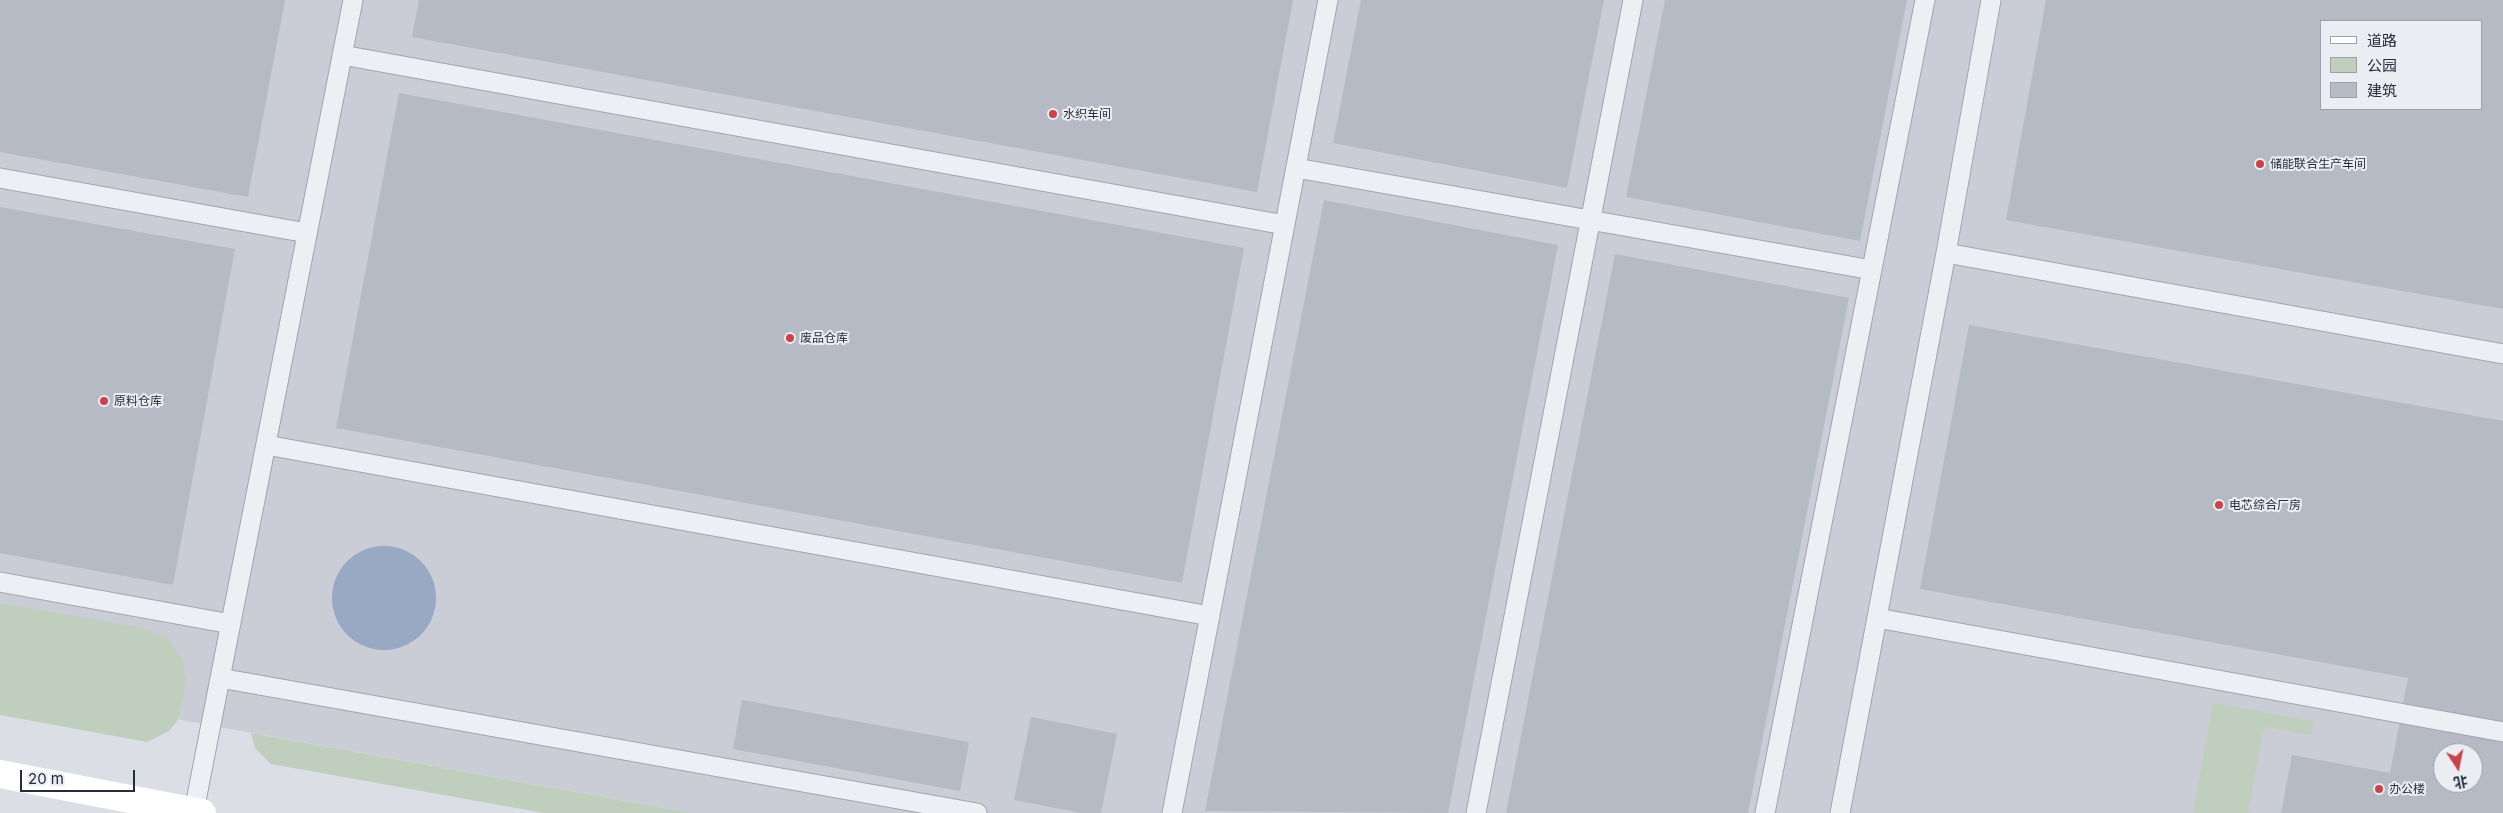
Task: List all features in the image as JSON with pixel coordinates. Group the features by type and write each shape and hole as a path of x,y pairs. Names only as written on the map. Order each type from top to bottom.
{"main road":[{"path":"0,774 198,812"}],"lane":[{"path":"198,812 220,678 353,0"},
{"path":"1172,813 1328,0"},
{"path":"1476,813 1633,0"},
{"path":"1765,813 1925,0"},
{"path":"1840,813 1946,253 1991,0"},
{"path":"342,55 1285,225"},
{"path":"1296,168 1872,270"},
{"path":"0,178 307,233"},
{"path":"1946,253 2503,354"},
{"path":"266,445 1210,616"},
{"path":"0,582 231,624"},
{"path":"1877,618 2503,732"},
{"path":"220,678 977,813"}],"shaded area":[{"path":"0,0 2503,0 2503,813 692,813 0,687"}],"green space":[{"path":"0,603 144,628 168,638 182,659 186,682 178,720 169,731 147,742 0,715"},
{"path":"2213,703 2314,721 2311,735 2264,727 2248,813 2193,813"},
{"path":"251,733 692,813 544,813 271,764 255,748"}],"water":[{"path":"384,546 404,550 421,561 432,578 436,598 432,618 421,635 404,646 384,650 364,646 347,635 336,618 332,598 336,578 347,561 364,550"}],"building":[{"path":"0,0 285,0 248,197 0,152"},
{"name":"水织车间","path":"419,0 1293,0 1257,192 412,37"},
{"path":"1361,0 1604,0 1567,188 1333,143"},
{"path":"1665,0 1907,0 1860,241 1626,197"},
{"name":"储能联合生产车间","path":"2046,0 2503,0 2503,309 2006,220"},
{"name":"废品仓库","path":"399,93 1244,248 1182,583 336,428"},
{"path":"1324,200 1558,245 1448,813 1205,811"},
{"name":"原料仓库","path":"0,207 235,249 173,585 0,553"},
{"path":"1615,254 1849,298 1748,813 1506,813"},
{"name":"电芯综合厂房","path":"1969,325 2503,421 2503,813 2281,813 2292,755 2390,773 2408,678 1920,589"},
{"path":"742,700 969,742 960,791 733,749"},
{"path":"1031,717 1117,734 1101,813 1081,813 1014,800"}],"place":[{"name":"水织车间","path":"1053,114"},
{"name":"储能联合生产车间","path":"2260,164"},
{"name":"废品仓库","path":"790,338"},
{"name":"原料仓库","path":"104,401"},
{"name":"电芯综合厂房","path":"2219,505"},
{"name":"办公楼","path":"2379,789"}]}
